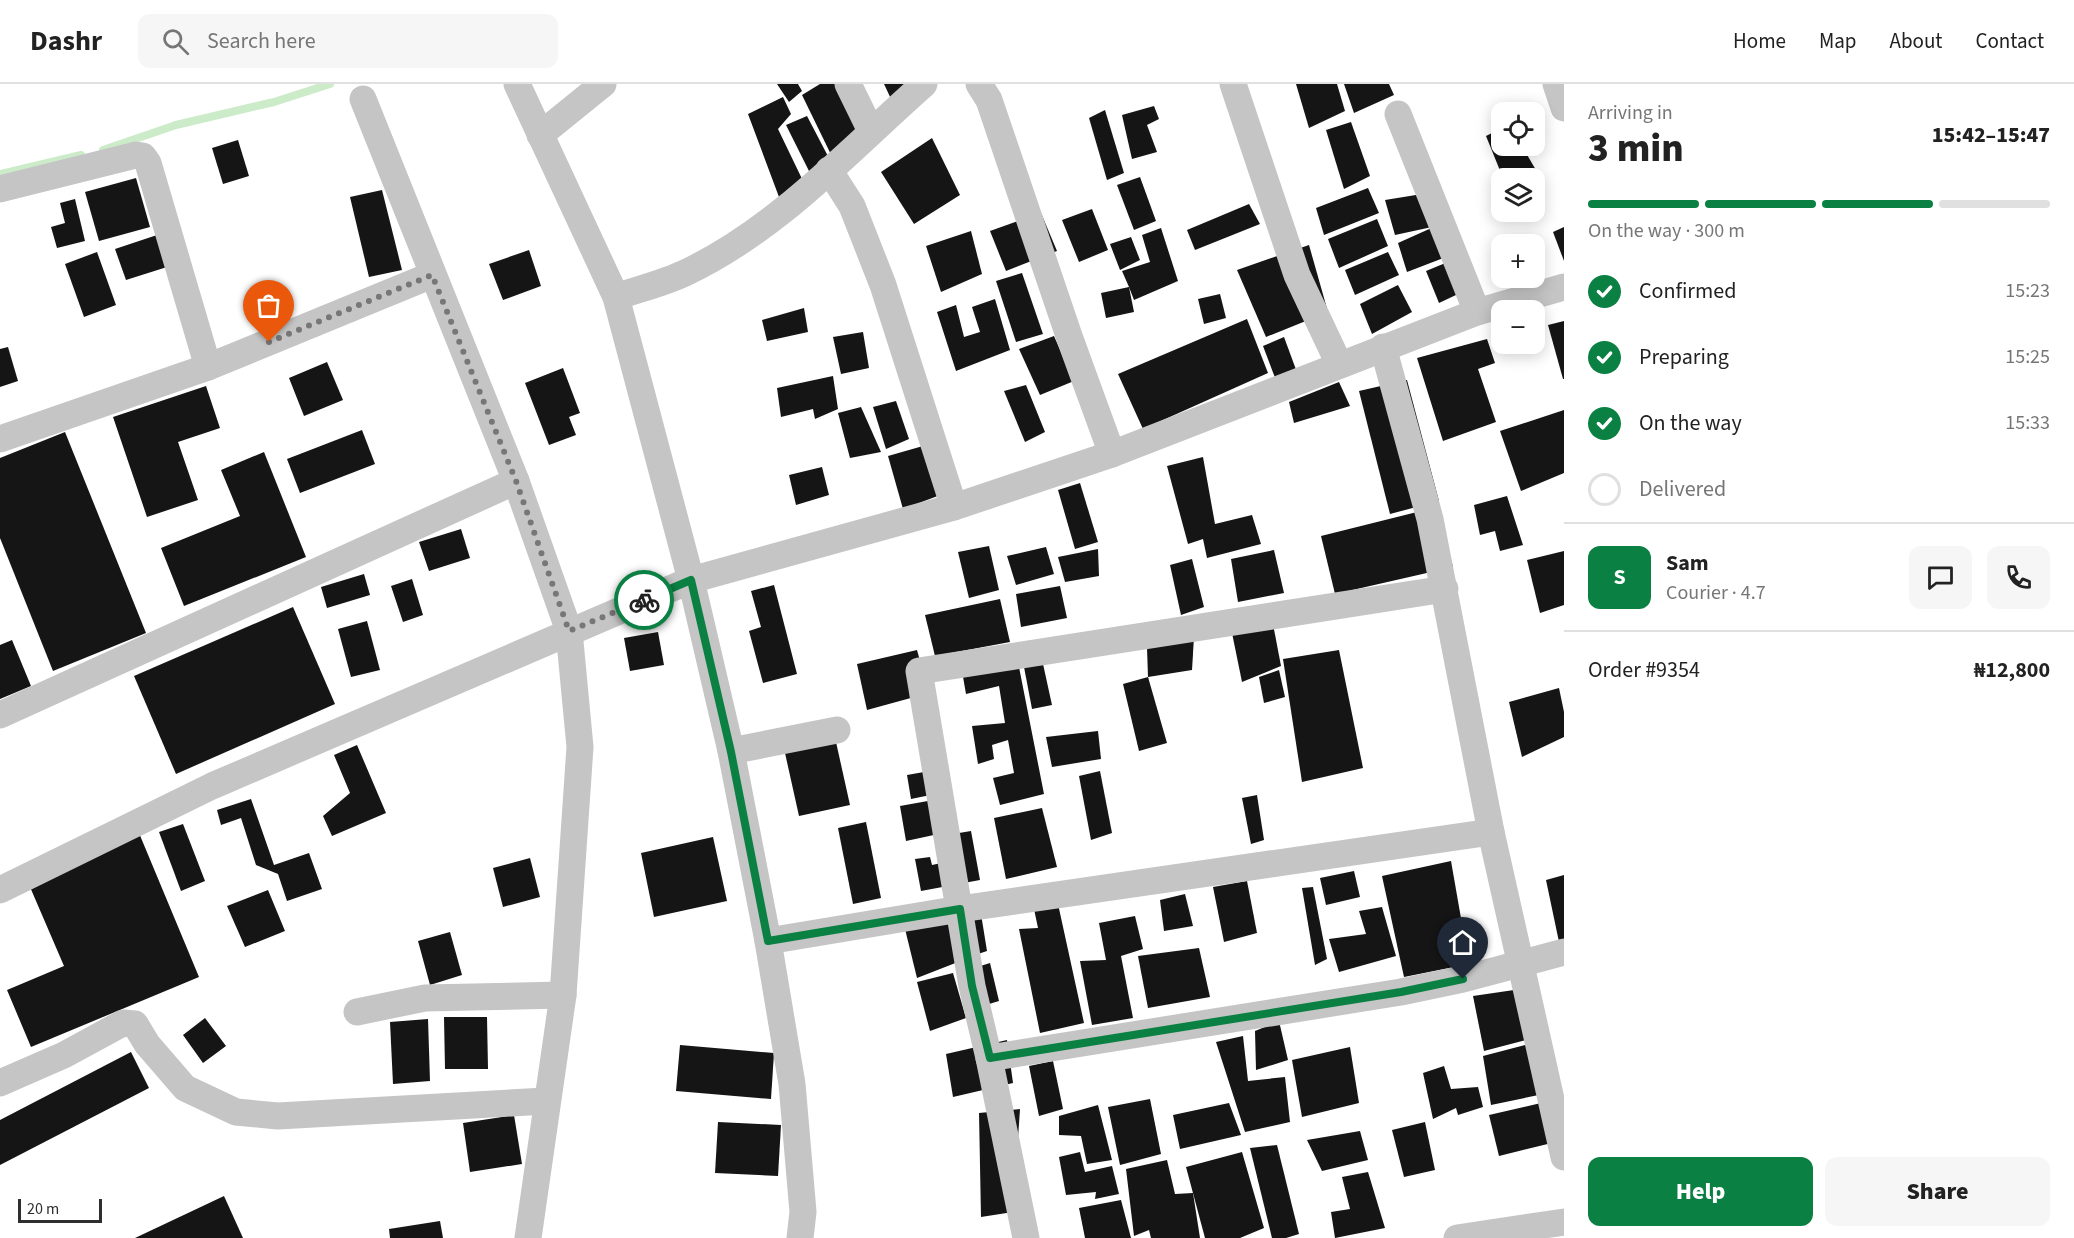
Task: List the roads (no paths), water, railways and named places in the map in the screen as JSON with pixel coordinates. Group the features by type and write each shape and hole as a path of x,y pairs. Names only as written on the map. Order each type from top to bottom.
{"street":[{"path":"517,84 616,297 691,580 731,752 768,941 792,1084 803,1212 800,1238"},
{"path":"540,135 603,84"},
{"path":"848,84 871,131"},
{"path":"616,297 684,273 738,244 796,202 924,84"},
{"path":"979,84 989,100 1069,336 1112,454"},
{"path":"1233,84 1297,275 1339,364"},
{"path":"1556,84 1564,108"},
{"path":"363,99 516,481 569,631 580,747 563,995 528,1238"},
{"path":"1398,114 1477,312"},
{"path":"0,189 136,155 144,156 208,366"},
{"path":"829,170 852,206 883,285 954,507"},
{"path":"0,439 208,366 432,275"},
{"path":"0,890 212,786 691,580 954,507 1112,454 1477,312 1564,287"},
{"path":"1383,347 1430,519 1491,832 1564,1157"},
{"path":"0,715 516,481"},
{"path":"1026,1238 990,1058 972,986 919,671 1445,590"},
{"path":"731,752 837,730"},
{"path":"768,941 960,909 1491,832"},
{"path":"990,1058 1401,992 1521,965 1564,952"},
{"path":"357,1012 425,998 563,995"},
{"path":"0,1083 64,1055 123,1023 135,1024 147,1044 184,1088 236,1112 278,1116 546,1101"},
{"path":"1457,1238 1564,1222"}],"waterway":[{"path":"103,150 176,125 274,102 330,84"},
{"path":"0,174 81,155"}]}
